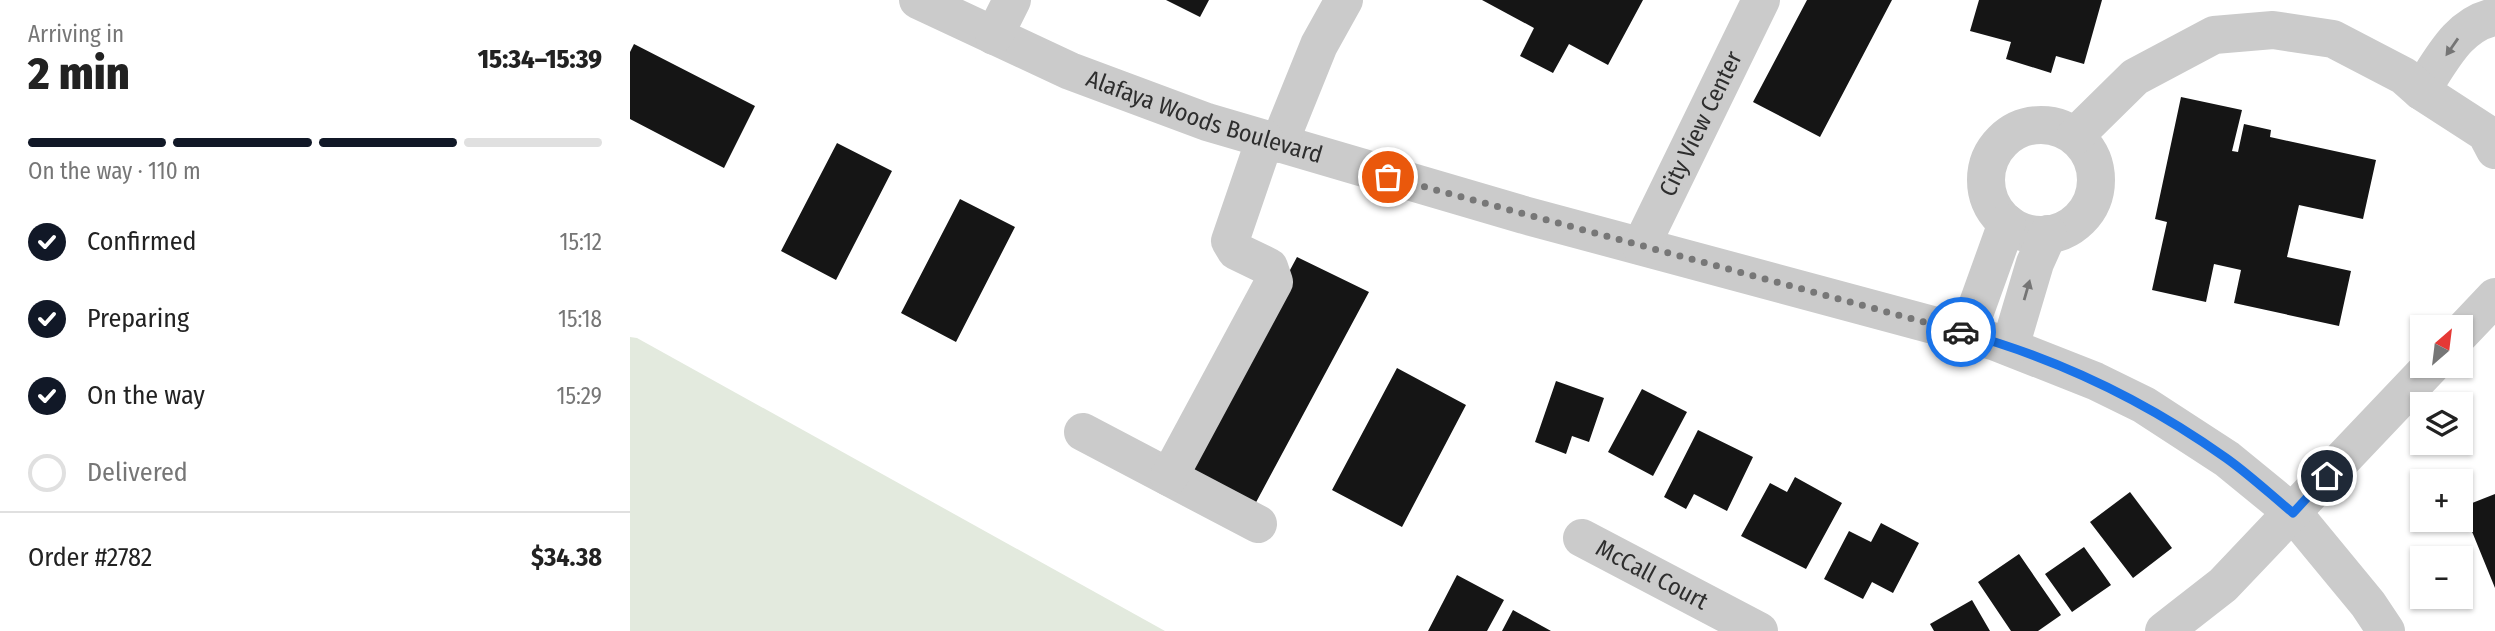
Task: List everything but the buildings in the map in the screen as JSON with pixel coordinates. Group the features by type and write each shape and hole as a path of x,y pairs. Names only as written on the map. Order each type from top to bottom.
{"street":[{"name":"Alafaya Woods Boulevard","path":"918,0 1082,76 1207,122 1504,210 1967,334 2095,381 2144,405 2227,459 2293,513 2368,604 2386,631"},
{"path":"994,36 1012,0"},
{"path":"1169,477 1274,282 1269,267 1236,251 1230,241 1272,141 1344,0"},
{"name":"City View Center","path":"1641,246 1761,0"},
{"path":"2421,92 2470,26 2483,19 2495,18"},
{"path":"2075,136 2135,77 2214,35 2273,30 2333,39 2404,76 2421,92 2493,135"},
{"path":"2035,125 2056,127 2075,136 2090,152 2096,173 2094,194 2085,214 2068,228 2048,234 2026,233 2007,223 1993,206 1986,186 1988,164 1997,145 2014,131 2035,125"},
{"path":"1967,334 2007,223"},
{"path":"2010,348 2035,262 2048,234"},
{"path":"2473,321 2495,298"},
{"path":"2164,631 2223,585 2420,378"},
{"path":"1083,432 1258,524"},
{"name":"McCall Court","path":"1582,538 1759,631"}],"shaded area":[{"path":"630,337 637,338 1165,631 630,631"}],"way so far":[{"path":"1388,177 1961,332"}],"route":[{"path":"1961,332 1996,342 2095,381 2144,405 2227,459 2293,513 2327,476"}]}
